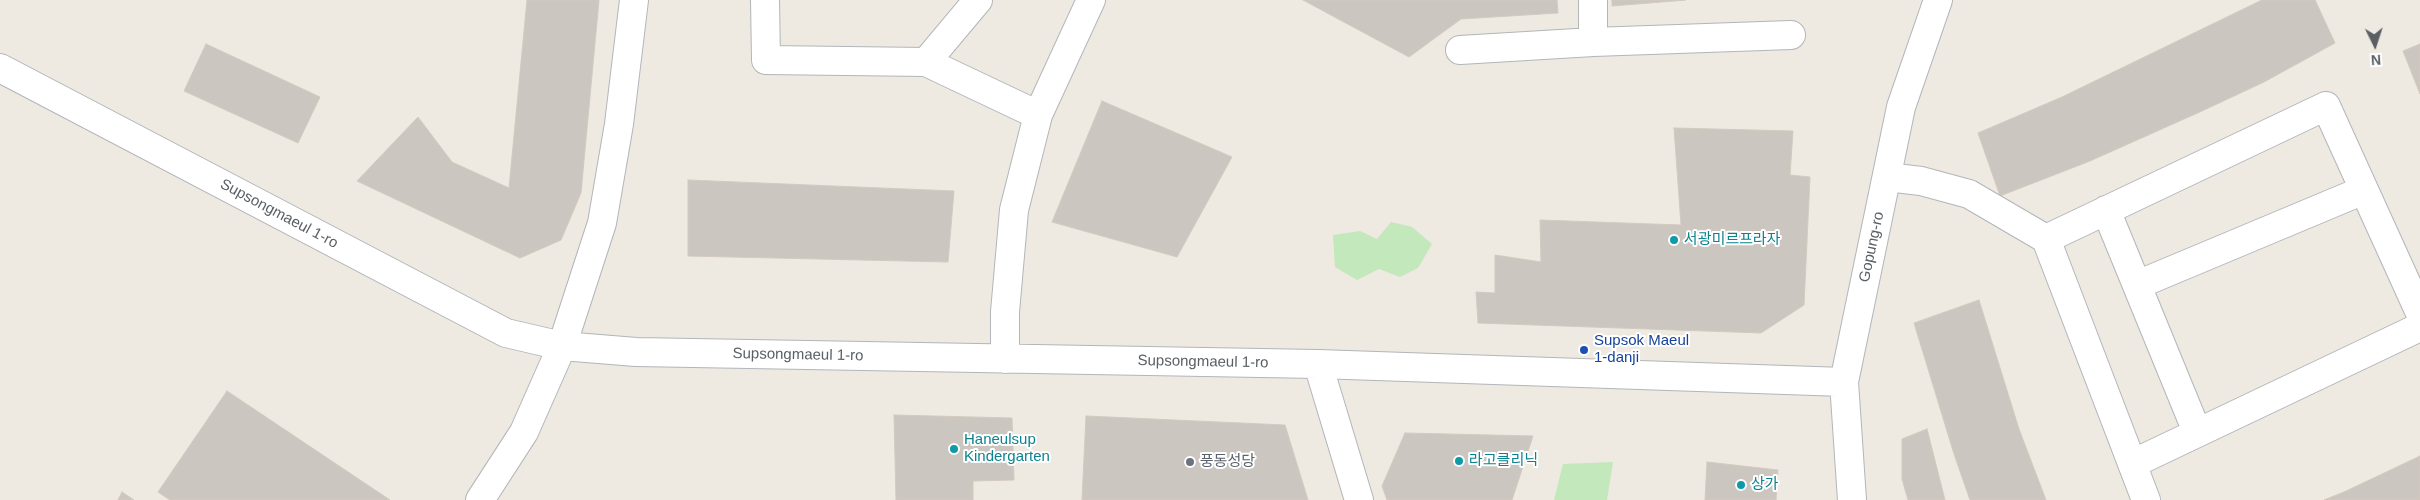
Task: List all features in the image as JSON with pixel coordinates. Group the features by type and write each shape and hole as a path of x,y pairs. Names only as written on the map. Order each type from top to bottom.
{"street":[{"path":"480,500 524,432 562,346 602,223 619,124 634,0"},
{"path":"765,0 766,60 926,62 1038,115"},
{"path":"926,62 978,0"},
{"path":"1005,359 1004,324 1014,210 1038,115 1091,0"},
{"path":"1593,0 1593,42"},
{"name":"Gopung-ro","path":"1852,500 1844,382 1901,107 1938,0"},
{"path":"1460,50 1593,42 1791,35"},
{"name":"Supsongmaeul 1-ro","path":"0,68 506,332 562,346 636,352 1318,364 1844,382"},
{"path":"2046,239 2326,106 2420,313"},
{"path":"1887,177 1921,181 1969,194 2046,239 2146,500"},
{"path":"2137,285 2364,190"},
{"path":"2106,210 2197,432"},
{"path":"2132,464 2420,327"},
{"path":"1318,364 1359,500"}],"green space":[{"path":"1391,222 1412,227 1432,244 1418,268 1400,277 1379,269 1357,280 1335,267 1333,235 1360,231 1377,239"},
{"path":"1613,462 1607,500 1554,500 1563,464"}],"building":[{"path":"527,0 599,0 581,193 561,240 520,258 357,181 418,117 452,162 509,188"},
{"path":"1303,0 1557,0 1558,13 1461,19 1409,57"},
{"path":"1612,0 1686,0 1612,6"},
{"path":"2262,0 2315,0 2335,43 2264,82 2202,111 2090,161 2000,196 1978,133 2062,97"},
{"path":"206,44 320,97 298,143 184,91"},
{"path":"2420,44 2420,94 2403,51"},
{"path":"1102,101 1232,157 1177,257 1052,222"},
{"name":"서광미르프라자","path":"1674,128 1793,131 1790,175 1810,177 1804,305 1761,333 1478,323 1476,292 1495,293 1495,255 1541,262 1540,220 1681,225"},
{"path":"688,180 954,191 948,262 688,256"},
{"path":"1979,300 2019,429 2046,500 1970,500 1954,454 1914,323"},
{"path":"227,391 390,500 170,500 158,492"},
{"name":"Haneulsup Kindergarten","path":"894,415 1012,418 1014,480 973,481 973,500 896,500"},
{"name":"풍동성당","path":"1086,416 1285,425 1308,500 1082,500"},
{"path":"1927,429 1945,500 1908,500 1902,479 1902,439"},
{"name":"라고클리닉","path":"1405,433 1533,436 1512,500 1387,500 1382,486"},
{"path":"2420,456 2420,500 2324,500 2344,492"},
{"name":"상가","path":"1707,462 1778,470 1776,500 1705,500"},
{"path":"122,492 134,500 118,500"}],"place":[{"name":"서광미르프라자","path":"1674,240"},
{"name":"Supsok Maeul 1-danji","path":"1584,350"},
{"name":"Haneulsup Kindergarten","path":"954,449"},
{"name":"라고클리닉","path":"1459,461"},
{"name":"풍동성당","path":"1190,462"},
{"name":"상가","path":"1741,485"}]}
